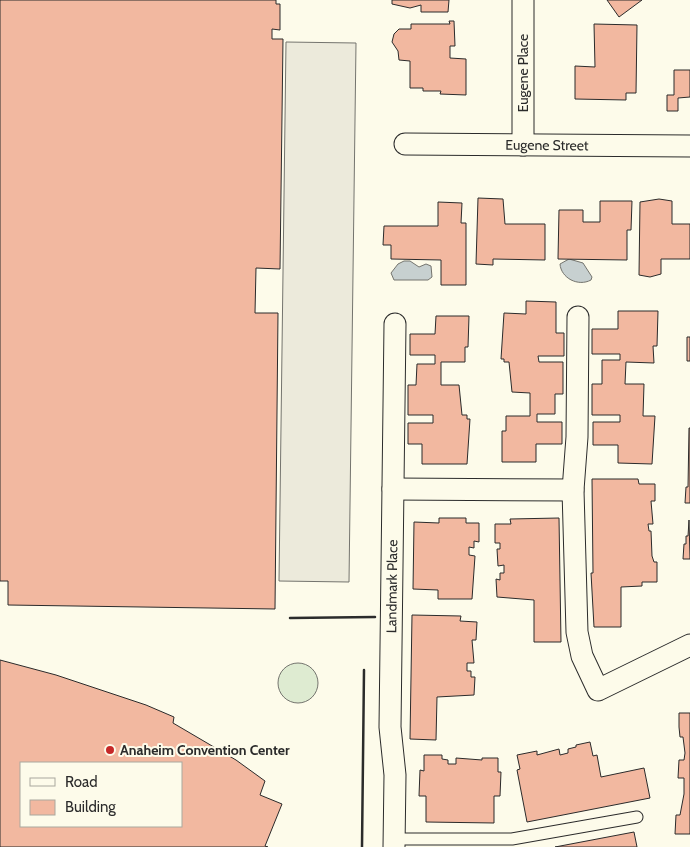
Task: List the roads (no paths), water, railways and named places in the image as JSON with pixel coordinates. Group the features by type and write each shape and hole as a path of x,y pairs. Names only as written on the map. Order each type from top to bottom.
{"street":[{"name":"Eugene Place","path":"523,0 523,145"},
{"name":"Eugene Street","path":"405,144 690,146"},
{"path":"578,317 577,437 573,490 577,632 582,656 598,690 690,644"},
{"name":"Landmark Place","path":"394,843 395,775 390,727 395,324"},
{"path":"393,489 573,490"}],"lane":[{"path":"394,843 512,838 637,816"}],"place":[{"name":"Anaheim Convention Center","path":"110,750"}]}
